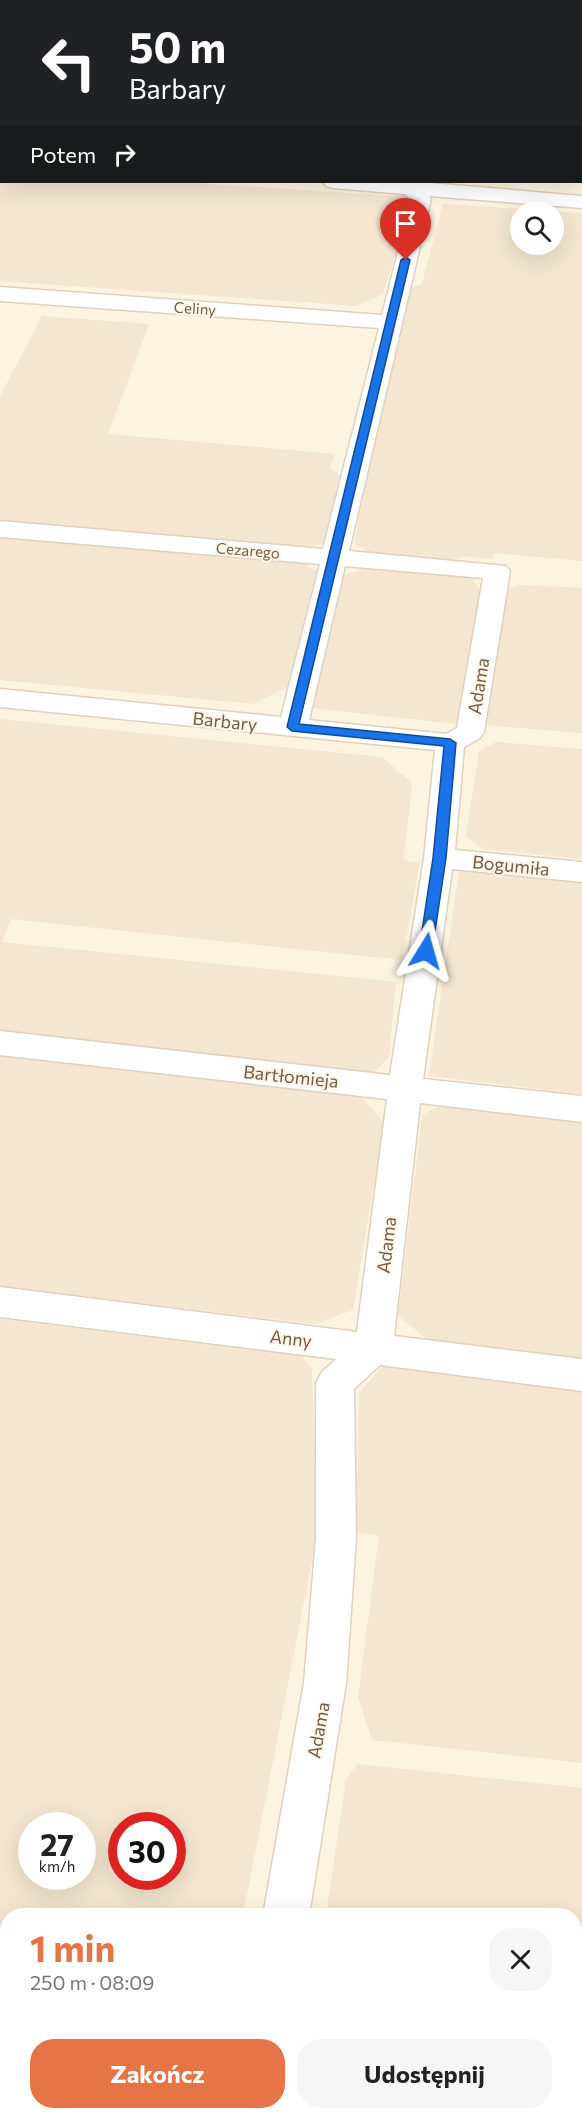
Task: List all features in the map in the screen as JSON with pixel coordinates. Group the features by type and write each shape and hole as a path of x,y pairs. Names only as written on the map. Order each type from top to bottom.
{"street":[{"path":"371,183 409,184 447,193 582,202"},
{"path":"292,727 421,199 409,184"},
{"name":"Celiny","path":"0,294 390,322"},
{"name":"Cezarego","path":"0,529 497,571"},
{"name":"Adama","path":"287,1908 325,1683 336,1538 335,1383 374,1348 405,1089 439,858 450,743 470,732 497,571"},
{"name":"Barbary","path":"0,698 450,743"},
{"name":"Bogumiła","path":"439,858 582,872"},
{"name":"Bartłomieja","path":"0,1043 582,1109"},
{"name":"Anny","path":"0,1302 582,1375"}],"shaded area":[{"path":"0,183 194,183 414,197 383,294 357,306 0,281"},
{"path":"443,204 510,208 510,255 564,255 564,212 582,213 582,561 494,553 492,559 463,556 452,560 375,555 354,544 392,347 399,345 410,288 422,284"},
{"path":"42,316 149,324 108,434 335,454 330,468 340,475 323,543 306,548 0,522 0,396"},
{"path":"0,536 302,562 319,573 291,685 253,704 0,680"},
{"path":"367,567 462,575 472,579 480,590 457,724 311,708 342,576"},
{"path":"521,585 582,588 582,733 484,725 508,589"},
{"path":"0,719 382,757 412,783 404,860 420,863 402,960 11,919 2,942 396,982 389,1058 372,1074 0,1032"},
{"path":"496,742 582,749 582,859 483,849 466,837 479,751"},
{"path":"459,871 582,883 582,1094 429,1076"},
{"path":"0,1055 361,1096 384,1123 353,1310 315,1324 0,1286"},
{"path":"439,1106 582,1122 582,1358 427,1339 398,1316 422,1115"},
{"path":"0,1319 301,1356 312,1369 317,1535 244,1908 0,1908"},
{"path":"382,1366 582,1391 582,1763 372,1740 358,1697 379,1536 356,1532 359,1393"},
{"path":"357,1764 582,1788 582,1908 327,1908 346,1780"}],"route":[{"path":"406,260 292,727 450,743 439,858 426,951"}]}
